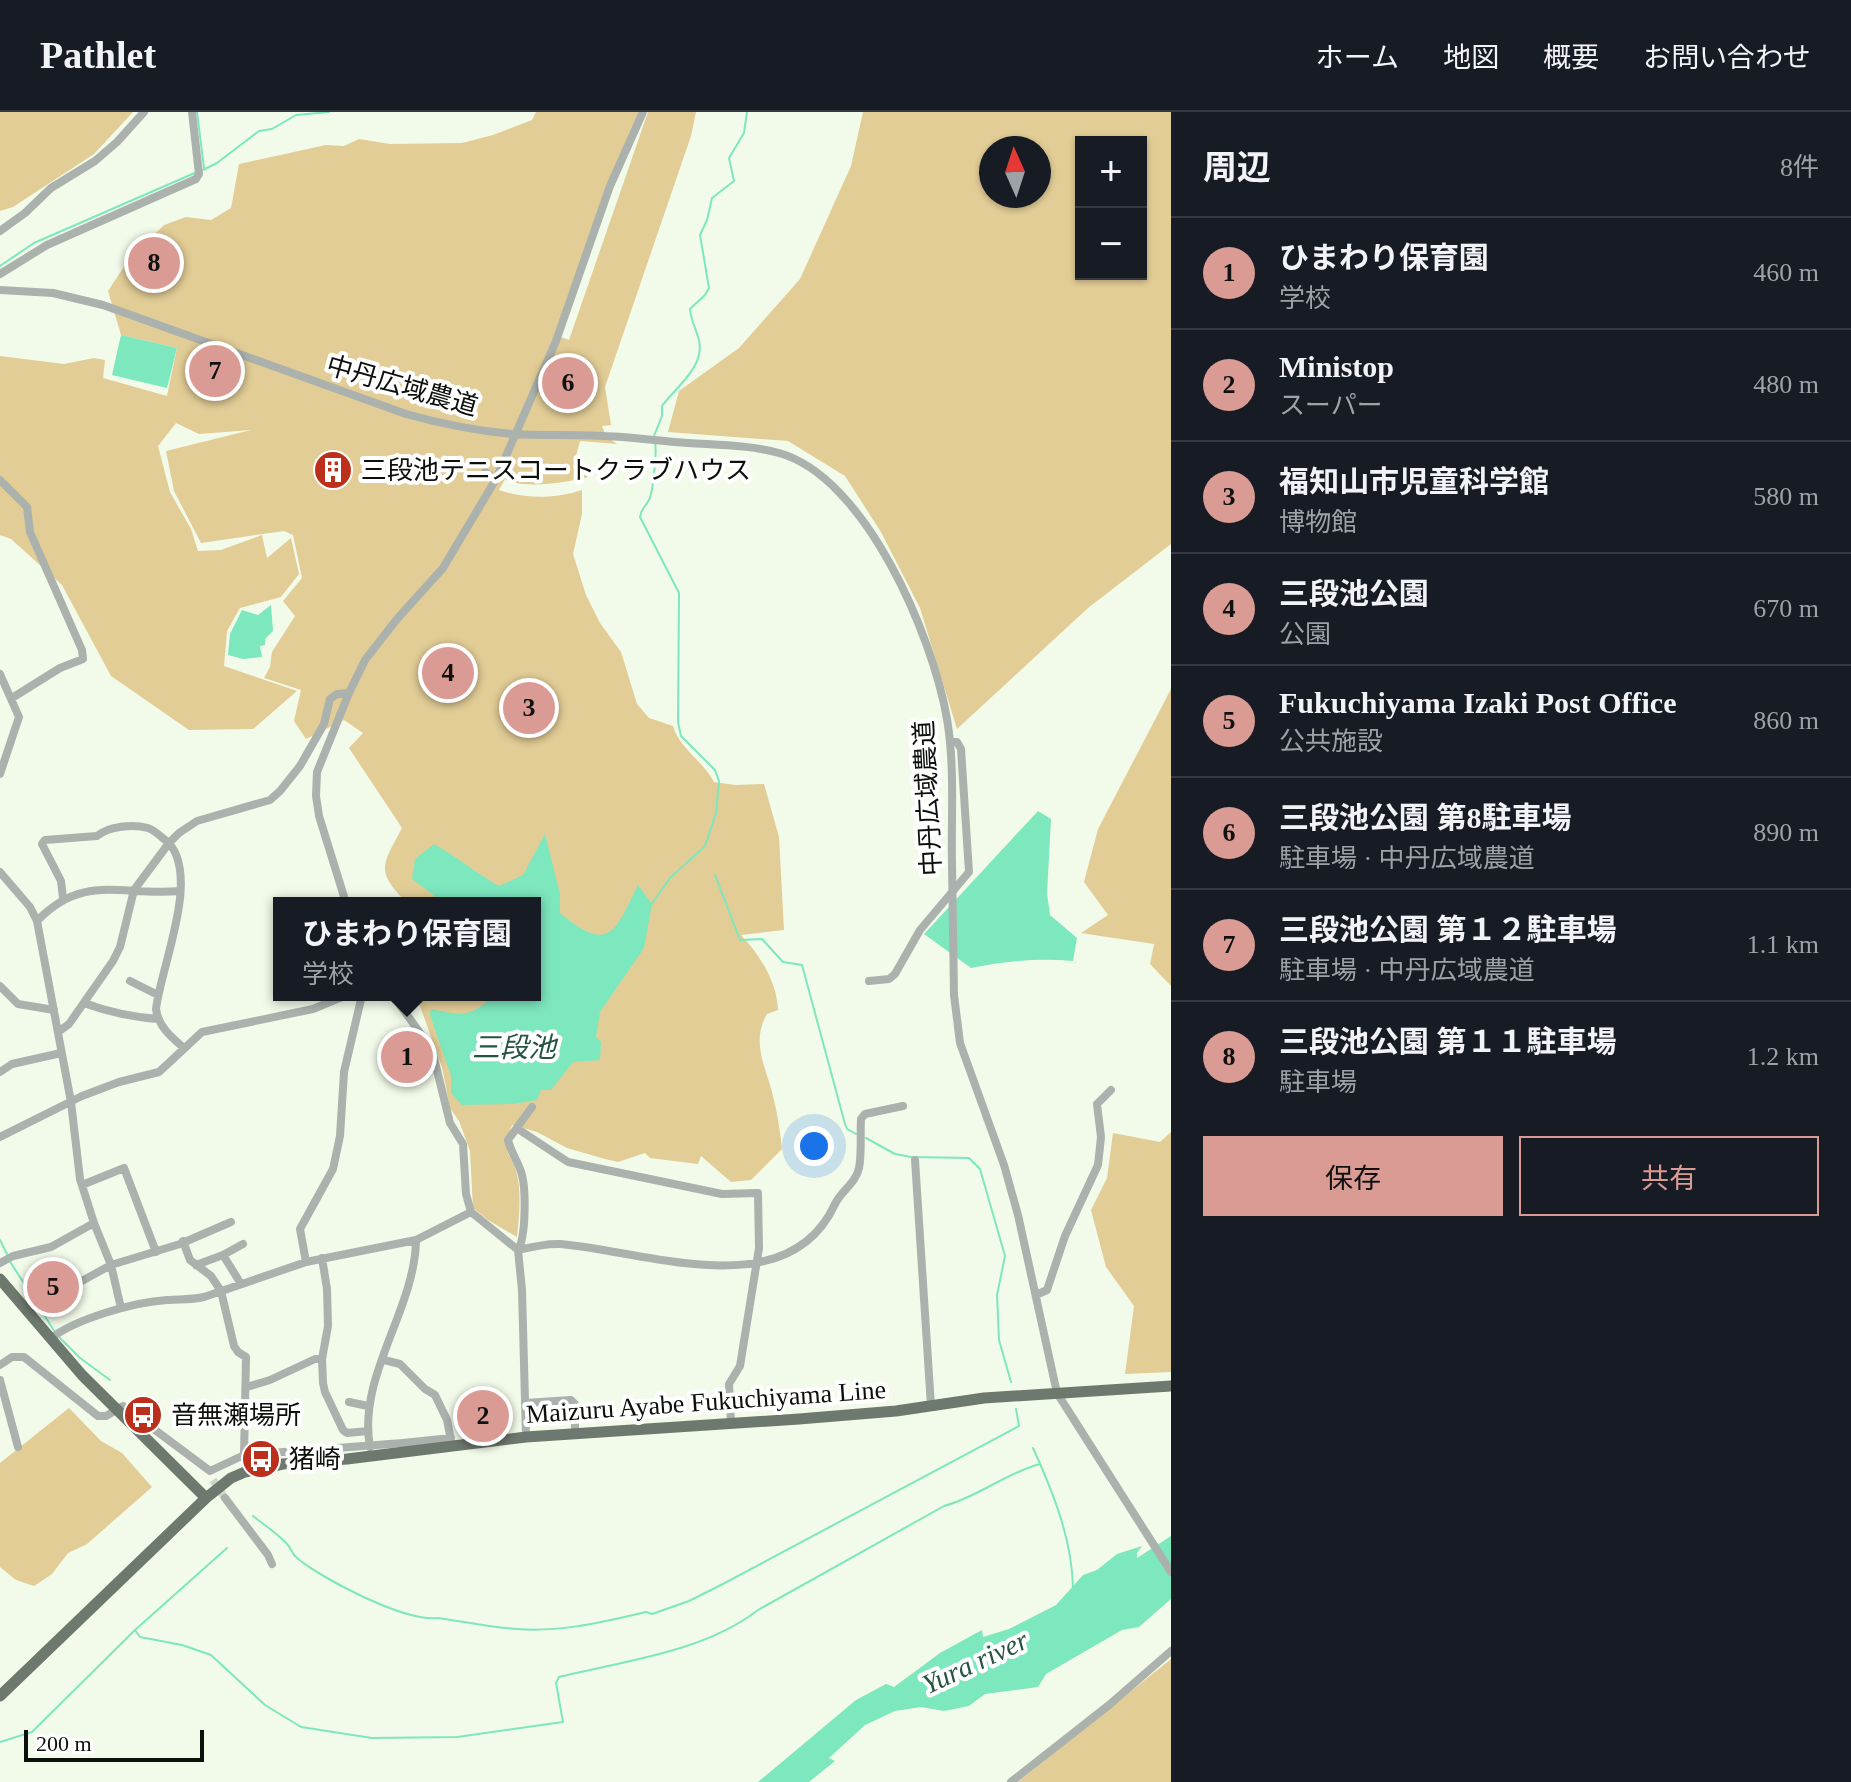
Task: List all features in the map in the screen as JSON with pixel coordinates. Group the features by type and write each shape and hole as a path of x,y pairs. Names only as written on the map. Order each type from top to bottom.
{"main road":[{"path":"0,1279 50,1339 203,1502"},
{"name":"Maizuru Ayabe Fukuchiyama Line","path":"0,1696 203,1502 231,1478 258,1467 452,1442 869,1413 984,1398 1171,1386"}],"street":[{"path":"0,231 51,188 95,161 144,112"},
{"path":"0,274 47,245 196,179 199,174 192,112"},
{"path":"344,897 319,816 317,772 365,660 443,568 496,479 556,341 610,186 643,112"},
{"name":"中丹広域農道","path":"0,290 53,293 103,305 406,414 450,426 516,434 606,436 779,453 818,473 845,498 901,583 947,716 954,995 960,1043 1004,1165 1057,1393 1171,1572"},
{"path":"485,472 496,479"},
{"path":"0,480 27,507 30,532 82,650 83,659 60,668 12,698"},
{"path":"0,674 19,717 0,774"},
{"path":"58,1032 69,1024 120,947 134,890 169,843 197,821 270,800 300,766 324,724 330,699 337,694 349,693"},
{"path":"869,981 889,979 895,974 920,930 969,872 961,749 957,742 950,742"},
{"path":"63,898 61,881 42,844 45,840 97,836 103,831 120,827 149,828 169,843 180,860 179,891 177,923 158,995 158,1019 170,1036 184,1048"},
{"path":"0,872 30,907 37,921 71,1102 82,1185 111,1265 121,1308"},
{"path":"37,921 63,898 76,893 179,891"},
{"path":"130,981 158,995"},
{"path":"0,986 18,1004 54,1010"},
{"path":"0,1137 119,1082 159,1072 195,1037 212,1028 283,1017 332,1001"},
{"path":"306,1262 300,1229 333,1169 340,1136 344,1072 361,1001"},
{"path":"397,1001 432,1050 450,1123 463,1144 466,1194 471,1212 518,1250 556,1243 734,1266 792,1253 825,1223 856,1177 861,1119 865,1114 903,1106"},
{"path":"84,1003 116,1015 124,1013 158,1019"},
{"path":"0,1072 12,1064 61,1053"},
{"path":"1036,1295 1047,1290 1065,1236 1094,1175 1101,1137 1097,1104 1111,1090"},
{"path":"526,1437 518,1250 522,1243 524,1195 522,1173 508,1140 532,1107"},
{"path":"518,1129 568,1162 722,1194 758,1193 760,1239 740,1366 729,1384 731,1423"},
{"path":"915,1160 931,1406"},
{"path":"82,1185 124,1168 156,1252"},
{"path":"50,1339 63,1329 121,1308 169,1299 190,1300 306,1262 416,1240 471,1212"},
{"path":"27,1311 111,1265 156,1252 231,1222"},
{"path":"0,1263 13,1256 51,1247 94,1223"},
{"path":"370,1447 368,1406 409,1287 416,1259 416,1240"},
{"path":"183,1241 190,1260 211,1276 221,1291 234,1346 246,1357 244,1455"},
{"path":"196,1265 243,1244"},
{"path":"223,1255 241,1284"},
{"path":"322,1258 328,1326 322,1359 325,1392 343,1430 347,1433 368,1431"},
{"path":"0,1365 12,1357 24,1357 98,1416 106,1416 123,1406 211,1475 244,1455 370,1447 404,1448"},
{"path":"247,1387 315,1359 322,1359"},
{"path":"384,1360 400,1364 435,1395 452,1442"},
{"path":"0,1380 18,1447"},
{"path":"525,1403 571,1400 575,1404 575,1434"},
{"path":"349,1402 368,1406"},
{"path":"225,1498 272,1564"},
{"path":"1011,1782 1169,1655"}],"shaded area":[{"path":"0,112 133,112 94,154 13,207 0,211"},
{"path":"536,112 643,112 610,186 558,336 569,340 648,112 696,112 691,136 605,387 611,425 602,426 606,436 617,444 580,441 573,467 588,477 534,485 505,479 499,490 540,497 582,490 582,514 573,554 586,595 600,623 621,652 637,704 649,718 673,726 681,741 714,782 764,784 779,837 784,930 741,935 766,970 777,1000 778,1010 767,1014 762,1024 760,1043 782,1149 751,1180 731,1182 701,1156 698,1164 650,1158 645,1153 618,1162 567,1148 537,1132 512,1125 507,1149 519,1186 517,1237 473,1208 470,1151 459,1121 450,1108 442,1067 418,1001 541,1001 541,897 402,897 390,883 386,875 386,860 402,828 349,748 363,733 344,720 306,739 294,721 301,690 264,678 270,667 272,652 295,616 283,601 302,578 293,535 284,531 201,543 174,491 166,451 251,430 199,434 176,423 158,446 170,492 191,529 198,551 221,550 262,535 267,558 291,538 299,574 281,597 240,608 227,631 224,666 297,691 253,729 189,730 111,676 62,585 11,539 0,535 0,356 64,364 94,358 105,360 103,378 167,396 177,348 121,335 108,291 127,262 164,225 186,217 211,220 231,208 239,164 326,145 344,146 359,139 390,144 462,143 532,120"},
{"path":"863,112 1171,112 1171,544 1088,608 957,729 920,608 881,532 845,476 788,441 668,432 679,391 739,348 800,279 851,166"},
{"path":"1171,689 1171,986 1150,964 1154,944 1081,933 1108,915 1084,882 1098,829"},
{"path":"1171,1132 1171,1372 1125,1374 1134,1306 1106,1267 1091,1210 1107,1178 1113,1133 1160,1142"},
{"path":"69,1408 101,1441 122,1453 152,1487 87,1544 68,1553 52,1574 34,1586 16,1580 0,1567 0,1463"},
{"path":"1171,1659 1171,1782 1018,1782"}],"water":[{"path":"121,335 177,348 167,388 112,375"},
{"path":"271,605 273,631 265,639 265,645 260,646 262,657 243,659 228,655 230,634 242,610 258,615"},
{"path":"1038,811 1051,819 1047,894 1050,915 1077,938 1073,961 1022,961 971,968 924,934"},
{"name":"三段池","path":"545,834 560,894 560,913 590,933 601,935 616,925 638,885 652,904 644,948 600,1012 596,1037 601,1042 600,1060 573,1062 551,1090 541,1090 537,1100 462,1105 451,1093 451,1076 430,1015 431,1009 462,1014 475,1010 487,1001 541,1001 541,897 436,897 412,879 415,859 434,844 499,886 523,875"},
{"name":"Yura river","path":"1171,1536 1171,1599 1139,1627 1122,1630 1046,1674 1038,1687 985,1694 969,1706 944,1711 921,1707 895,1711 865,1725 829,1758 835,1761 809,1782 758,1782 856,1700 886,1684 894,1687 940,1653 982,1630 983,1637 1009,1629 1056,1605 1083,1575 1097,1570 1117,1554 1142,1546 1137,1558"}],"waterway":[{"path":"197,112 204,168"},
{"path":"203,170 259,131 272,129 296,115 329,112"},
{"path":"654,436 662,416 662,406 698,359 699,340 690,309 709,288 700,235 712,198 734,181 729,158 744,133 747,112"},
{"path":"0,266 34,243 197,172"},
{"path":"651,905 670,878 705,846 716,813 719,781 715,770 681,736 678,722 679,593 640,517 652,489 655,442"},
{"path":"715,875 740,940 762,939 783,962 802,965 845,1124 856,1134"},
{"path":"866,1138 895,1154 969,1158 980,1169 1005,1256 997,1295 999,1340 1011,1382"},
{"path":"0,1240 7,1254"},
{"path":"9,1260 36,1302"},
{"path":"39,1307 55,1332"},
{"path":"59,1337 80,1358 110,1380"},
{"path":"253,1516 279,1536 295,1556 309,1567 386,1607 424,1617 489,1626 541,1630 576,1626 646,1612 652,1614 689,1601 1019,1426 1016,1409"},
{"path":"1033,1448 1065,1534 1073,1588"},
{"path":"135,1630 140,1637 182,1645 211,1655 265,1705 301,1727 372,1738 457,1737 563,1722 556,1683 559,1677 663,1653 713,1636 944,1506 1040,1464"},
{"path":"0,1742 32,1732 135,1630 227,1548"}],"tunnel":[{"path":"213,1480 225,1498"}],"place":[{"name":"三段池公園 第１１駐車場","path":"154,263"},
{"name":"三段池公園 第１２駐車場","path":"215,371"},
{"name":"三段池公園 第8駐車場","path":"568,383"},
{"name":"三段池テニスコートクラブハウス","path":"333,470"},
{"name":"三段池公園","path":"448,673"},
{"name":"福知山市児童科学館","path":"529,708"},
{"name":"ひまわり保育園","path":"407,1057"},
{"name":"Fukuchiyama Izaki Post Office","path":"53,1287"},
{"name":"音無瀬場所","path":"143,1415"},
{"name":"Ministop","path":"483,1416"},
{"name":"猪崎","path":"261,1459"}]}
